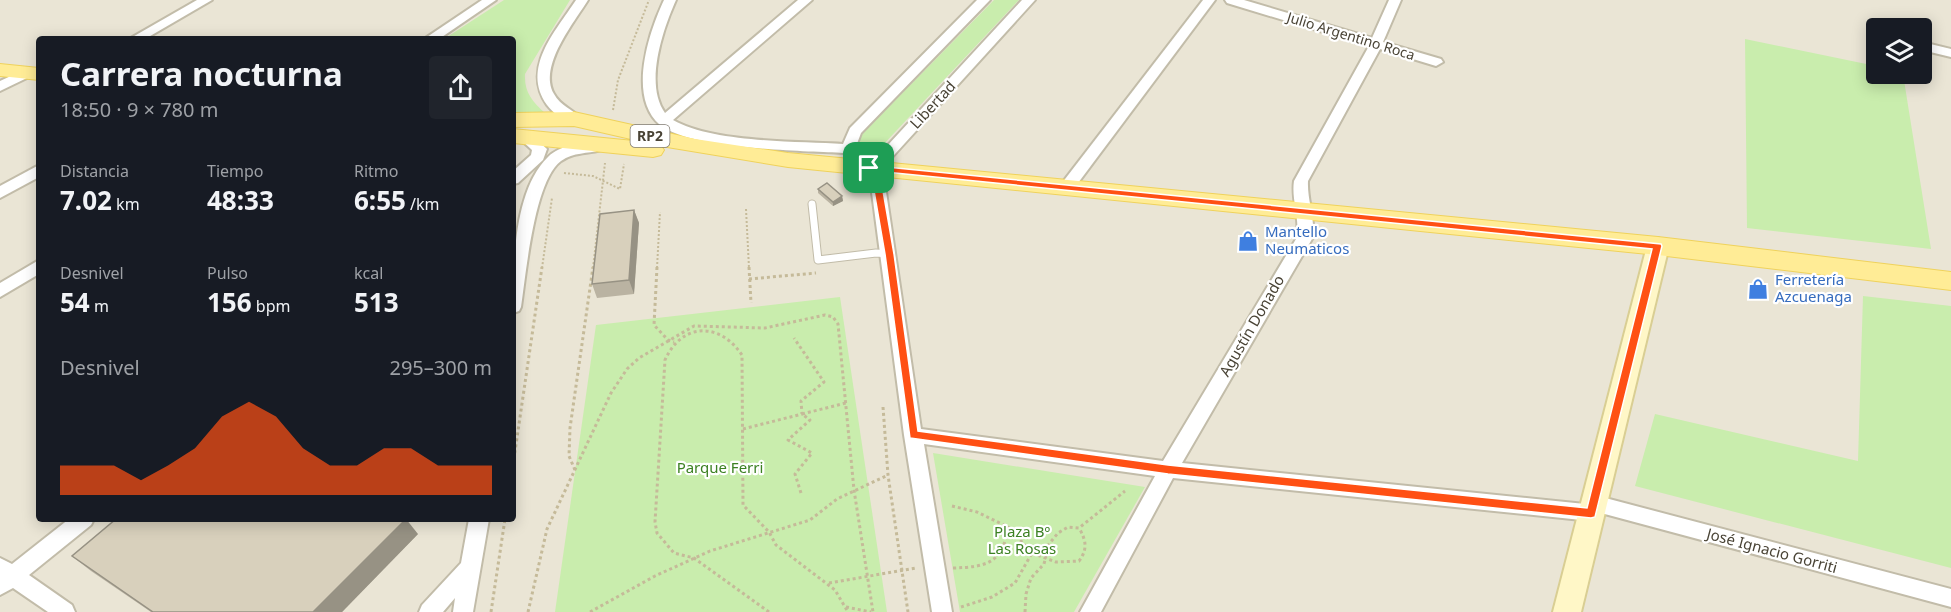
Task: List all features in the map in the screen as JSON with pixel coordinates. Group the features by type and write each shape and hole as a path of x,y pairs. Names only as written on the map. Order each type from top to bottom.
{"main road":[{"name":"RP2","path":"517,131 574,119 695,146 788,160 1658,246 1951,281"},
{"name":"RP2","path":"517,131 609,155 788,160"}],"street":[{"path":"140,36 206,0"},
{"path":"435,36 490,0"},
{"path":"574,119 553,106 547,99 542,72 545,60 582,0"},
{"path":"670,0 658,28 650,83 651,99 664,121 676,129 705,137 848,149"},
{"path":"664,121 806,0"},
{"path":"848,149 855,131 984,0"},
{"name":"Libertad","path":"869,168 880,162 890,152 1029,0"},
{"path":"1067,187 1209,0"},
{"name":"Julio Argentino Roca","path":"1231,0 1436,62"},
{"name":"Agustín Donado","path":"1090,612 1168,470 1301,243 1306,228 1301,181 1376,44 1395,0"},
{"path":"1932,48 1951,53"},
{"path":"516,176 538,157 540,149 517,131"},
{"path":"516,268 520,217 544,170 560,154 575,148 609,155"},
{"path":"848,149 856,162 869,168 878,185 890,254 914,435 948,610"},
{"path":"0,193 36,172"},
{"path":"1567,612 1658,246"},
{"path":"0,291 36,268"},
{"name":"José Ignacio Gorriti","path":"914,435 1168,470 1593,508 1951,598"},
{"path":"65,612 4,576 80,522"},
{"path":"463,612 478,522"},
{"path":"429,612 471,567"}],"lane":[{"path":"812,204 818,260 876,253 890,254"}],"path":[{"path":"613,110 618,80 649,0"},
{"path":"575,470 569,456 570,428 591,288 603,180 609,155"},
{"path":"557,176 562,173 593,176 620,189 622,186 620,181"},
{"path":"516,444 552,195"},
{"path":"746,209 751,303"},
{"path":"660,212 654,325 668,340 674,342"},
{"path":"749,279 833,271 832,259"},
{"path":"528,612 547,529 619,380 639,358 694,326 765,328 825,315 833,317 838,324 854,490 872,612 847,610 830,583 776,544 769,532 750,517 743,505 742,355 737,344 720,332 706,330 688,334 674,342 668,349 665,360 655,522 657,532 666,546 674,553 694,558 769,612"},
{"path":"794,338 824,382 801,401 802,414 810,420 788,440 812,453 795,474 801,493"},
{"path":"743,429 846,403"},
{"path":"883,407 888,475 908,612"},
{"path":"590,612 655,576 710,551 810,520 837,499 888,475"},
{"path":"1025,612 1026,594 1032,578 1046,558 1049,544 1058,533 1068,526 1079,528 1125,491"},
{"path":"952,506 977,512 1008,526 1032,553 1056,562 1079,561 1085,553 1086,540 1079,528"},
{"path":"491,612 505,522"},
{"path":"948,610 992,597 1015,583 1032,553"}],"shaded area":[{"path":"0,0 1951,0 1951,612 0,612"}],"green space":[{"path":"504,0 570,0 525,74 530,96 545,113 516,114 516,36 449,36"},
{"path":"994,0 1019,0 882,146 870,150 858,146 857,142 862,134"},
{"path":"1745,39 1866,64 1866,84 1905,84 1931,249 1747,228"},
{"path":"1863,296 1951,306 1951,568 1635,486 1655,414 1858,461"},
{"name":"Parque Ferri","path":"840,297 887,612 555,612 596,325"},
{"name":"Plaza Bº Las Rosas","path":"933,453 1145,487 1074,612 960,612"}],"building":[{"path":"827,183 842,196 833,202 818,189"},
{"path":"634,210 629,280 592,284 600,214"},
{"path":"112,522 403,522 313,612 153,612 72,556"}],"place":[{"name":"Mantello Neumaticos","path":"1248,241"},
{"name":"Ferretería Azcuenaga","path":"1758,289"}],"route":[{"path":"869,168 1658,246 1591,513 1168,470 914,435 890,254 878,185 869,168"}]}
